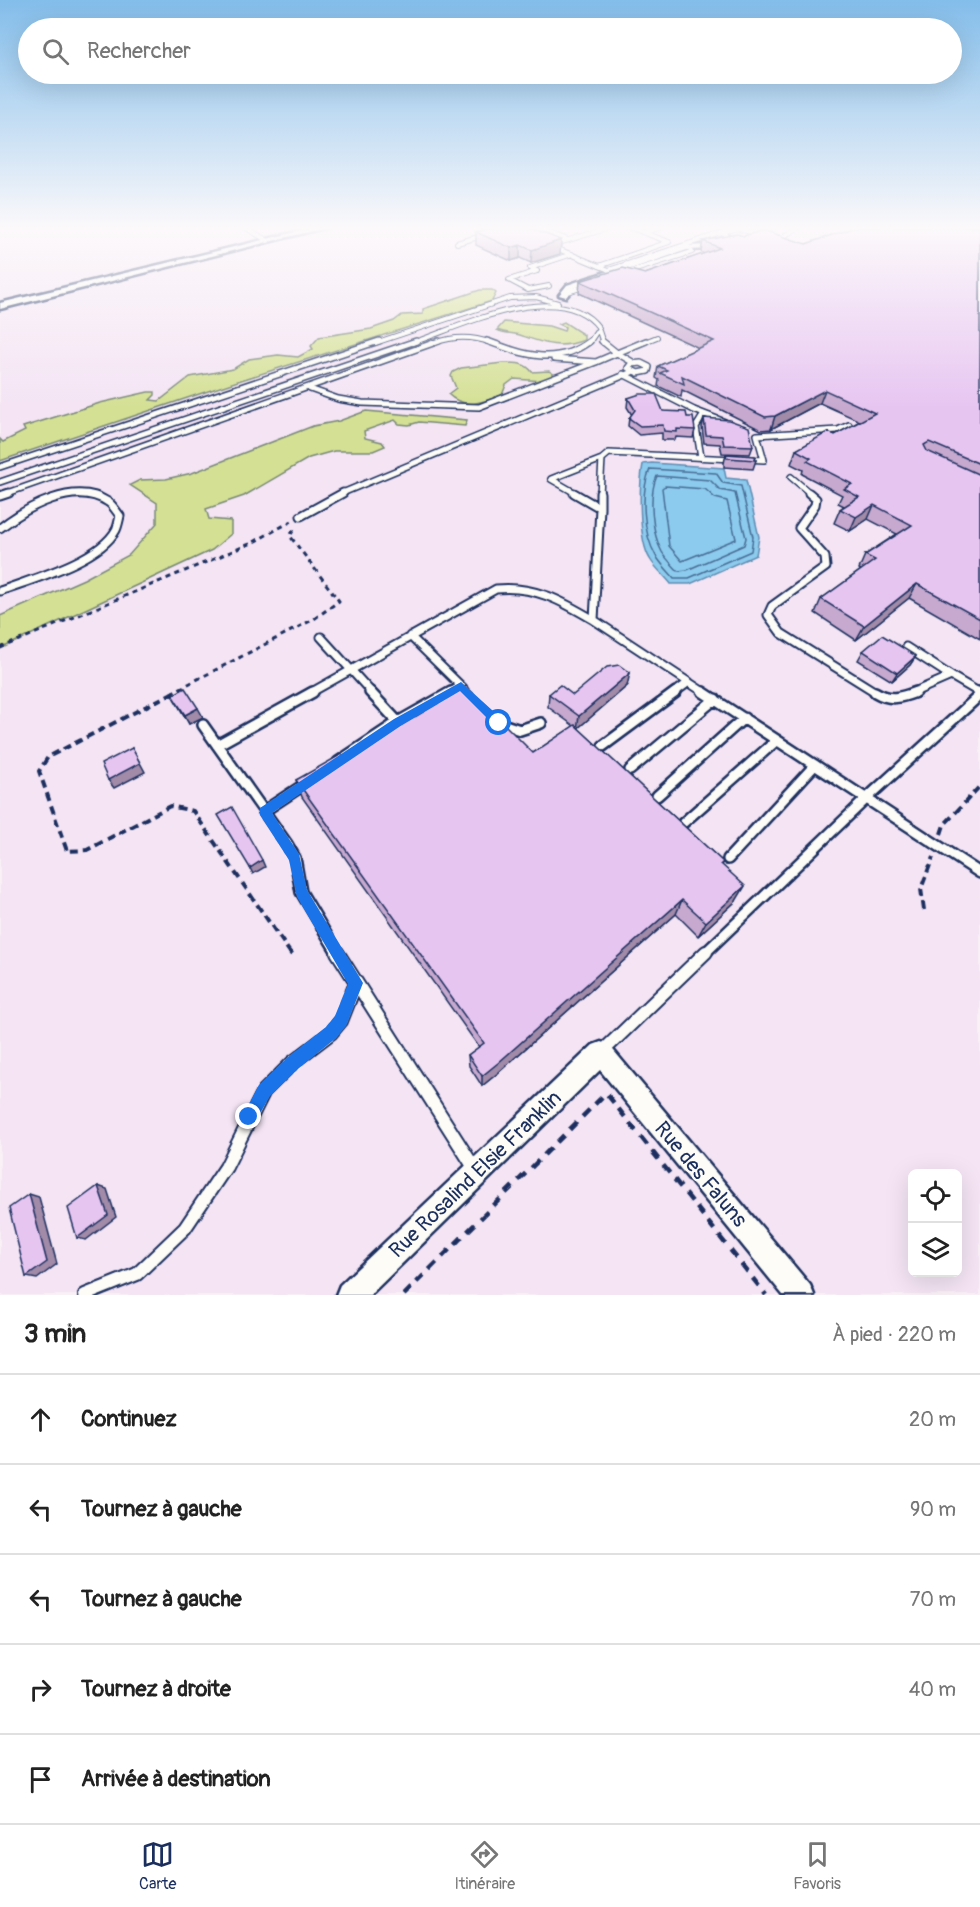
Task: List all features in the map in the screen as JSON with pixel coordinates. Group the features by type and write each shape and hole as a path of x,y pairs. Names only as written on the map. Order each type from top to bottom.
{"street":[{"path":"0,306 74,287"},
{"path":"564,294 570,287"},
{"name":"Rue Rosalind Elsie Franklin","path":"350,1295 601,1053"},
{"name":"Rue des Faluns","path":"601,1053 800,1295"}],"lane":[{"path":"523,287 528,290 541,287"},
{"path":"0,467 510,298 536,297 550,300 587,315 597,325 603,343 634,363 647,365 650,370 623,374 339,495 301,516"},
{"path":"0,482 509,310 530,306 564,307"},
{"path":"531,356 572,351 587,343 599,331"},
{"path":"310,389 338,399 362,403 479,407 657,337"},
{"path":"0,496 454,338 479,338 531,356 596,362"},
{"path":"632,372 628,368 634,363"},
{"path":"623,374 704,414 735,426"},
{"path":"701,457 696,427 704,414"},
{"path":"750,432 757,435 838,430 849,425"},
{"path":"600,508 551,479 602,459 609,453 764,460 757,435"},
{"path":"594,620 602,459"},
{"path":"791,477 816,499 815,505 799,528 825,557 825,567 772,606 768,615 771,622 782,633 885,698 902,698 951,676"},
{"path":"0,528 13,517 36,504 67,496 81,495 105,499 113,503 120,516 118,530 103,545 76,560 0,591"},
{"path":"217,746 496,589 513,586 547,592 594,620 980,873"},
{"path":"410,636 469,693"},
{"path":"321,637 398,722"},
{"path":"601,1053 866,799 980,694 906,647"},
{"path":"603,746 689,682"},
{"path":"331,766 398,722 461,686"},
{"path":"630,770 715,699"},
{"path":"492,717 510,729 522,731 542,723"},
{"path":"657,795 744,718"},
{"path":"203,725 295,858 301,892 356,983 477,1172"},
{"path":"683,823 777,740"},
{"path":"728,859 815,765"},
{"path":"264,812 312,779"},
{"path":"85,1295 137,1274 185,1228 226,1167 264,1091 293,1062 331,1033 341,1021 356,983"}],"path":[{"path":"0,648 252,543 301,516"},
{"path":"292,955 192,811 170,806 87,850 67,851 39,771 48,757 314,619 339,601 290,536 301,516"},
{"path":"404,1295 606,1093 766,1295"}],"shaded area":[{"path":"0,287 980,287 980,1295 0,1295"}],"green space":[{"path":"480,290 492,290 496,293 492,301 238,381 0,461 0,439 3,442 25,431 23,427 100,403 148,392 155,392 150,400 159,401 190,377 233,369 249,359 278,355 298,357 313,349 311,346 319,337 371,329 394,321 402,315 423,314 423,309"},
{"path":"504,322 549,326 564,331 565,327 559,324 564,322 584,335 584,340 567,345 544,343 497,330"},
{"path":"503,363 519,364 526,366 532,372 549,371 555,375 544,381 514,379 506,385 502,395 481,402 461,402 448,394 456,388 451,376 453,372 461,368"},
{"path":"366,411 467,420 465,426 419,422 409,425 399,424 395,420 364,431 365,438 382,442 385,446 373,451 334,451 309,458 244,496 206,509 209,519 231,521 231,534 212,550 0,649 0,616 84,579 129,555 157,523 157,503 130,485 140,480 166,479 192,473 313,426 339,421"}],"water":[{"path":"643,464 724,468 726,478 746,480 759,537 756,555 690,584 671,584 650,559 643,539 640,499"}],"building":[{"path":"594,287 980,287 980,464 929,442 924,445 927,451 980,475 980,619 917,584 864,626 821,599 875,560 865,555 912,525 874,505 856,517 840,509 859,497 844,489 852,484 807,461 811,458 796,450 828,432 835,435 875,413 825,390 775,416 765,417 682,376 684,384 660,373 667,370 658,366 714,341"},
{"path":"640,394 656,394 663,411 686,412 687,417 693,417 695,430 677,429 677,432 664,431 663,425 640,426 629,418 635,410 628,398"},
{"path":"704,418 729,420 749,427 753,446 724,445 722,436 706,435"},
{"path":"726,454 755,456 756,460 727,458"},
{"path":"882,635 916,656 897,673 863,651"},
{"path":"619,665 630,673 579,716 549,694 560,685 573,695 607,667"},
{"path":"466,686 533,753 575,725 723,862 721,864 745,886 706,922 682,900 482,1076 468,1055 484,1043 296,780 342,754 345,759"},
{"path":"185,688 198,708 185,715 172,695"},
{"path":"132,748 140,763 108,780 101,764"},
{"path":"232,807 262,860 250,868 218,815"},
{"path":"98,1186 108,1215 77,1238 68,1208"},
{"path":"29,1194 47,1262 26,1277 9,1208"}],"route":[{"path":"249,1117 264,1091 293,1062 331,1033 341,1021 356,983 301,892 295,858 264,812 398,722 461,686 499,723"}]}
